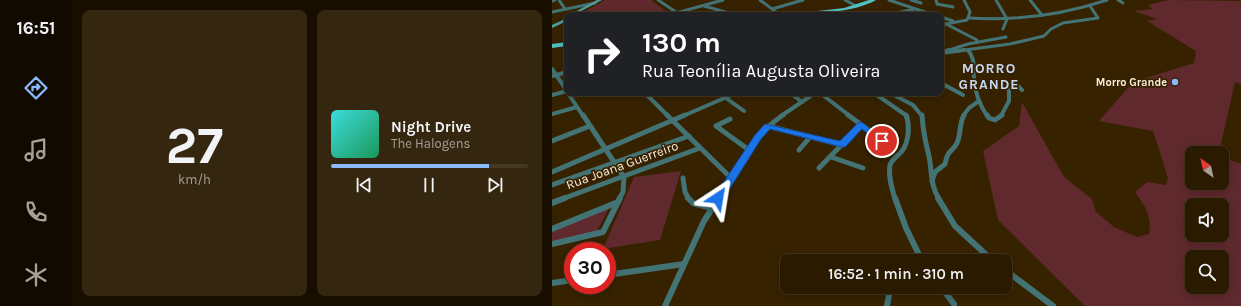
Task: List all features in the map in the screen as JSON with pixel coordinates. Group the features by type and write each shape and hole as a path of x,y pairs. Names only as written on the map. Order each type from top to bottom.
{"main road":[{"path":"577,12 600,0"},
{"path":"581,12 604,0"},
{"path":"813,12 856,6 874,0"},
{"path":"833,12 854,9 881,0"},
{"path":"552,26 564,20"},
{"path":"552,45 564,43"}],"street":[{"path":"559,0 565,9"},
{"path":"658,0 675,12"},
{"path":"712,0 716,2"},
{"path":"684,12 723,0"},
{"path":"760,0 776,12"},
{"path":"772,9 800,0"},
{"path":"845,0 856,6"},
{"path":"890,0 925,12"},
{"path":"911,0 921,3"},
{"path":"936,0 937,4 953,7"},
{"path":"964,0 970,12 969,18"},
{"path":"996,0 1007,19"},
{"path":"1030,0 1042,15"},
{"path":"944,23 966,21 969,18 1007,19 1042,15 1090,6 1107,0"},
{"path":"1118,0 1123,3"},
{"path":"552,12 595,3"},
{"path":"703,6 725,12"},
{"path":"944,53 1010,44 1040,37 1059,25 1098,18 1090,6"},
{"path":"902,12 916,9"},
{"path":"1003,29 1007,19"},
{"path":"944,23 977,40"},
{"path":"944,52 958,45 977,40 1006,36"},
{"path":"968,50 975,61 974,80 979,100 987,116 995,120 1001,116 1008,101 1009,85 1017,85 1022,90"},
{"path":"552,69 554,76 564,88"},
{"path":"554,76 564,73"},
{"path":"944,85 963,95"},
{"path":"552,95 564,92"},
{"path":"552,244 603,232 624,186 624,177 570,96"},
{"path":"648,96 731,178"},
{"path":"723,96 744,111"},
{"path":"552,172 729,96"},
{"path":"794,96 802,102"},
{"path":"665,306 712,208 749,150 768,126 811,96"},
{"path":"824,96 888,144"},
{"path":"879,96 905,113"},
{"path":"896,96 920,110 924,118 924,141 929,157 931,182 942,207 955,226 985,254"},
{"path":"931,182 935,172 945,164 947,153 957,143 958,128 968,107 979,100"},
{"path":"908,102 905,113 908,122 904,146 893,159 890,170 902,223 918,254"},
{"path":"552,114 577,107"},
{"path":"730,119 716,126 749,150"},
{"path":"819,168 861,125"},
{"path":"552,141 590,126"},
{"path":"768,126 842,145"},
{"path":"552,186 689,136"},
{"path":"799,150 810,137"},
{"name":"Rua Joana Guerreiro","path":"552,203 700,148"},
{"path":"831,157 863,168"},
{"path":"683,178 684,193 688,200 697,205 712,208"},
{"path":"552,229 618,202"},
{"path":"616,274 684,264"},
{"path":"1012,275 1053,306"},
{"path":"552,283 564,281"},
{"path":"946,294 954,304"},
{"path":"887,306 889,295"}],"shaded area":[{"path":"605,0 651,0 667,12 583,12"},
{"path":"1169,0 1241,1 1241,84 1235,82 1221,146 1185,146 1185,190 1229,190 1229,160 1241,164 1241,306 1085,306 998,220 983,151 1019,126 1022,102 1064,177 1092,199 1096,212 1114,227 1137,237 1149,234 1149,216 1135,192 1147,182 1166,185 1168,178 1153,131 1099,121 1133,82 1194,63 1196,51 1147,21 1157,19 1134,11 1153,9 1148,5"},
{"path":"681,171 660,240 616,247 616,242 606,242 634,177"},
{"path":"609,208 597,231 552,242 552,232"}],"place":[{"name":"Morro Grande","path":"1175,82"}],"district":[{"name":"MORRO GRANDE","path":"989,76"}],"route":[{"path":"718,198 758,137 768,126 842,145 861,125 882,141"}]}
